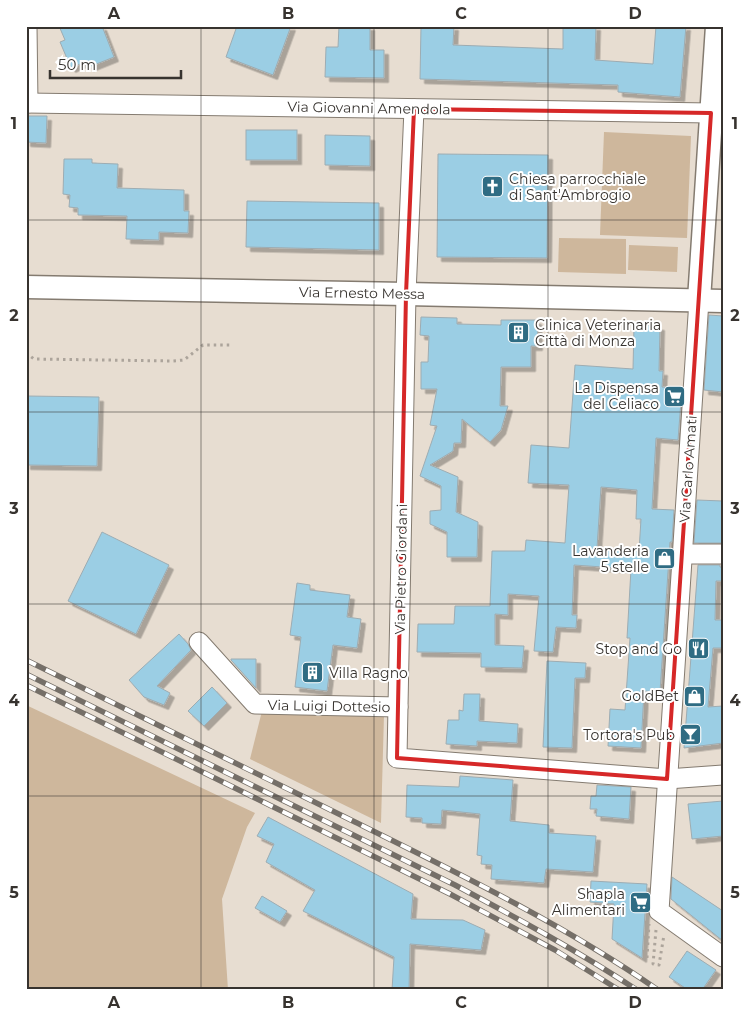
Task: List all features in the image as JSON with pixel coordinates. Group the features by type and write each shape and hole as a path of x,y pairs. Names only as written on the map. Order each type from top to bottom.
{"street":[{"path":"27,103 28,26"},
{"name":"Via Carlo Amati","path":"662,920 667,779 698,300 711,113 719,60 717,26"},
{"name":"Via Giovanni Amendola","path":"27,103 711,113"},
{"name":"Via Pietro Giordani","path":"414,109 406,294 397,758 667,779"},
{"name":"Via Ernesto Messa","path":"26,287 723,301"},
{"path":"682,554 723,554"},
{"name":"Via Luigi Dottesio","path":"198,642 255,704 398,706"},
{"path":"667,779 723,775"},
{"path":"662,920 723,957"}],"path":[{"path":"26,353 34,359 173,362 184,360 204,345 232,345"},
{"path":"646,958 650,911 662,920 664,936 659,965 653,964 662,920"}],"highlighted area":[{"path":"414,109 711,113 667,779 397,758 406,294"}],"shaded area":[{"path":"604,132 691,136 687,238 600,235"},
{"path":"559,238 626,239 626,274 558,272"},
{"path":"629,245 678,247 677,272 628,270"},
{"path":"26,705 255,813 247,827 222,899 228,990 50,990 26,988"},
{"path":"262,711 384,715 381,823 250,759"}],"building":[{"path":"59,26 102,26 114,57 89,67 87,61 71,68 60,42 65,40"},
{"path":"237,26 291,26 273,75 226,57"},
{"path":"339,26 370,26 370,50 384,50 384,78 325,77 326,47 338,47"},
{"path":"421,26 454,26 453,45 563,49 563,26 596,26 595,60 653,64 656,26 686,26 680,97 618,92 618,85 420,79"},
{"path":"26,116 47,116 46,143 26,142"},
{"path":"246,130 297,130 297,160 246,160"},
{"path":"325,135 370,136 370,166 325,165"},
{"name":"Chiesa parrocchiale di Sant'Ambrogio","path":"438,154 548,155 547,258 437,257"},
{"path":"64,159 92,159 92,163 118,164 117,188 184,190 184,211 189,211 188,233 159,232 159,240 126,239 127,216 78,215 78,208 69,207 70,195 63,194"},
{"path":"247,201 379,203 379,250 246,247"},
{"path":"709,315 723,316 723,392 704,390"},
{"path":"421,317 457,318 457,324 501,325 501,320 537,320 538,346 531,346 531,367 501,367 500,406 508,406 501,430 490,442 462,419 461,443 454,443 453,451 430,465 458,477 456,512 478,522 477,557 447,557 447,532 430,524 430,511 441,510 441,486 420,476 437,426 430,425 437,389 421,389 421,362 428,362 429,336 420,335"},
{"path":"634,325 660,326 659,371 663,371 662,387 682,388 678,440 656,438 652,509 674,510 672,542 670,542 660,692 644,691 641,748 608,746 610,709 625,710 630,638 627,638 631,569 574,565 572,615 577,615 576,628 556,627 553,652 534,651 539,596 508,594 508,615 495,614 495,645 524,646 522,668 481,667 481,653 417,652 418,624 454,624 455,606 490,606 492,551 525,551 526,540 565,543 569,485 528,483 531,445 569,448 575,365 633,369","holes":["601,487 637,490 636,519 641,519 639,551 597,548"]},
{"path":"27,396 99,397 97,466 26,465"},
{"path":"697,500 723,501 722,543 694,543"},
{"path":"102,532 169,565 136,634 68,601"},
{"path":"698,565 720,565 720,567 723,567 723,581 716,581 715,620 723,620 723,648 713,648 708,707 723,706 723,743 684,748"},
{"path":"297,583 310,585 310,590 350,595 347,617 361,619 357,648 333,645 327,691 295,687 301,637 290,635"},
{"path":"179,634 191,650 157,686 170,693 164,705 144,697 129,680"},
{"path":"256,659 256,688 231,660"},
{"path":"547,661 586,663 585,678 575,678 572,748 543,747"},
{"path":"212,687 227,703 204,726 188,711"},
{"path":"464,694 480,694 479,721 518,724 517,743 477,741 477,746 446,744 448,720 459,720 459,710 463,711"},
{"path":"460,776 513,780 510,821 549,825 549,833 596,836 593,872 546,869 544,883 491,879 492,865 481,864 482,856 477,855 480,814 442,810 441,824 422,823 422,818 406,817 407,785 459,787"},
{"path":"597,785 631,787 629,819 596,816 597,809 590,809 591,796 596,796"},
{"path":"723,801 723,836 692,839 688,804"},
{"path":"268,817 413,894 411,919 463,920 485,930 481,950 410,944 409,990 392,990 394,957 303,911 315,890 266,862 274,844 257,836"},
{"path":"672,877 723,911 723,941 671,899"},
{"path":"591,881 647,884 642,958 612,939 614,904 590,902"},
{"path":"262,896 287,911 280,922 255,908"},
{"path":"687,951 716,970 702,990 688,990 669,977"}],"railway":[{"path":"26,660 471,880 548,921 658,990"},
{"path":"26,674 455,885 570,948 637,990"},
{"path":"26,685 450,894 555,950 619,990"}],"place":[{"name":"Chiesa parrocchiale di Sant'Ambrogio","path":"493,187"},
{"name":"Clinica Veterinaria Città di Monza","path":"519,333"},
{"name":"La Dispensa del Celiaco","path":"675,396"},
{"name":"Lavanderia 5 stelle","path":"665,559"},
{"name":"Stop and Go","path":"698,649"},
{"name":"Villa Ragno","path":"313,673"},
{"name":"GoldBet","path":"695,696"},
{"name":"Tortora's Pub","path":"691,735"},
{"name":"Shapla Alimentari","path":"641,902"}]}
